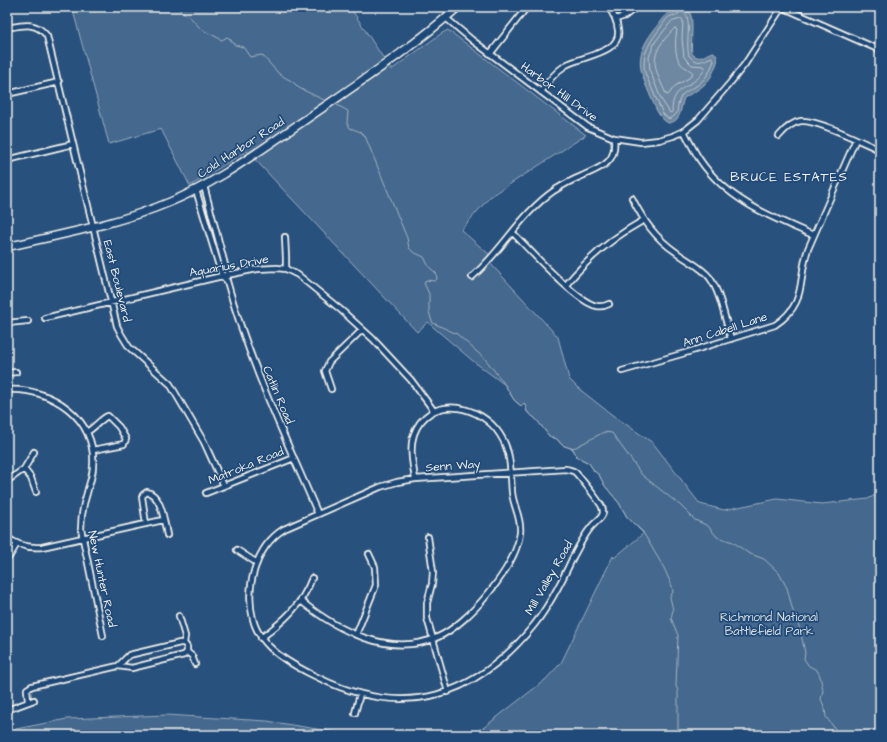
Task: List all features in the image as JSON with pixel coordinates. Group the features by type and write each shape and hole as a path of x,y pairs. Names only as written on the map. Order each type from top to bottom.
{"main road":[{"name":"Cold Harbor Road","path":"7,247 93,227 156,208 204,186 252,156 350,89 419,40 458,7"}],"street":[{"path":"490,54 527,7"},
{"path":"541,92 551,78 562,68 613,46 619,35 616,19 608,7"},
{"path":"616,19 625,16 636,7"},
{"name":"Harbor Hill Drive","path":"446,18 490,54 588,127 603,135 614,138 631,142 650,142 668,138 684,131 698,120 730,83 754,51 782,7"},
{"path":"782,7 880,50"},
{"name":"East Boulevard","path":"7,28 23,25 37,27 47,36 117,326 124,341 134,352 170,384 204,442 224,486"},
{"path":"7,94 59,82"},
{"path":"779,136 794,123 807,121 880,150"},
{"path":"684,131 705,167 734,196 758,210 813,235"},
{"path":"472,277 494,256 532,210 546,197 567,183 599,168 608,162 613,156 614,138"},
{"name":"Ann Cabell Lane","path":"622,371 775,325 782,320 792,310 800,291 804,264 813,235 856,140"},
{"path":"7,160 73,144"},
{"name":"Catlin Road","path":"204,186 228,274 227,281 260,382 318,514"},
{"name":"Catlin Road","path":"196,190 222,276 227,281"},
{"path":"632,198 644,220 656,235 665,244 700,268 710,278 716,289 731,339"},
{"path":"566,285 581,267 601,248 644,220"},
{"path":"513,233 544,265 580,298 594,305 603,306 609,304"},
{"path":"285,237 286,269"},
{"name":"Aquarius Drive","path":"45,318 228,274 267,268 286,269 298,275 341,310 373,339 411,380 434,411"},
{"path":"7,324 28,321"},
{"path":"331,389 325,371 328,362 362,330"},
{"path":"7,373 16,372"},
{"name":"New Hunter Road","path":"7,390 25,390 50,397 72,412 82,423 87,432 93,450 94,459 92,475 82,513 82,538 103,636"},
{"path":"301,601 323,617 356,635 375,641 401,644 433,639 452,628 473,609 498,581 519,540 520,527 518,514 513,499 510,457 504,442 495,428 485,419 470,410 455,407 443,408 434,411 421,422 414,433 412,445 415,479"},
{"path":"87,432 108,416 119,427 126,439 124,444 93,450"},
{"path":"7,481 24,469 34,452"},
{"name":"Matroka Road","path":"206,493 294,458"},
{"path":"24,469 31,478 36,492"},
{"name":"Senn Way","path":"318,514 388,484 415,479 511,472 569,470 576,473 587,488"},
{"name":"Mill Valley Road","path":"318,514 278,533 270,542 257,563 252,581 250,598 254,622 261,638 276,652 299,668 325,681 360,694 403,699 427,697 448,692 472,681 497,662 522,638 545,609 587,533 602,516 603,509 601,505 587,488"},
{"path":"146,524 142,497 144,493 147,492 153,494 157,499 167,535"},
{"path":"7,546 9,539 17,544 36,548 163,520"},
{"path":"428,537 433,579 428,596 426,611 448,692"},
{"path":"7,558 17,544"},
{"path":"237,550 257,563"},
{"path":"356,635 376,585 375,567 369,554"},
{"path":"261,638 282,621 301,601 312,578"},
{"path":"179,616 185,636 184,643 187,647 187,652 192,656 195,664"},
{"path":"118,666 129,655 184,643"},
{"path":"28,702 27,691 30,686 118,666 132,668 184,655 187,652"},
{"path":"355,713 360,694"},
{"path":"7,710 34,700"}],"green space":[{"name":"Richmond National Battlefield Park","path":"72,7 350,7 391,70 448,30 586,135 490,197 461,230 491,256 490,263 558,337 569,379 611,414 653,443 700,504 724,510 777,499 822,504 868,499 880,492 880,735 467,735 483,728 545,680 561,663 613,556 614,558 644,533 627,517 619,503 589,463 577,457 573,449 562,445 557,439 550,437 536,419 527,412 525,404 524,403 521,406 514,400 505,385 473,361 428,322 417,332 247,151 190,186 161,129 109,144"},
{"path":"166,715 267,721 354,735 10,735 16,729 67,719"}],"water":[{"path":"681,7 689,11 691,15 692,54 701,57 714,52 717,57 717,61 709,80 698,90 684,98 680,114 676,120 668,123 660,116 655,107 641,70 640,62 641,54 649,36 664,16 675,12"}],"waterway":[{"path":"176,7 192,19 201,29 222,40 227,37 229,38 235,45 243,47 250,57 262,55 279,74 293,82 299,88 326,101"},
{"path":"335,104 348,111 347,123 350,128 361,132 365,136 407,238 409,248 413,252 424,257 429,267 436,273 437,279 435,281 426,280 424,283 429,294 429,311 433,323 457,334 486,360 503,382 514,400 521,406 524,403 525,404 527,412 536,419 550,437 557,439 562,445 573,449 577,457 589,463 619,503 627,517 644,534 664,568 672,586 673,592 670,597 673,610 671,618 678,635 676,686 678,691 678,735"},
{"path":"571,448 576,447 604,432 612,433 642,475 681,506 695,520 708,526 717,537 733,542 748,553 764,559 779,573 787,588 793,611 800,629 805,653 804,659 809,666 817,670 820,676 823,690 821,699 826,717 836,730 836,735"}],"district":[{"name":"BRUCE ESTATES","path":"789,177"}]}
